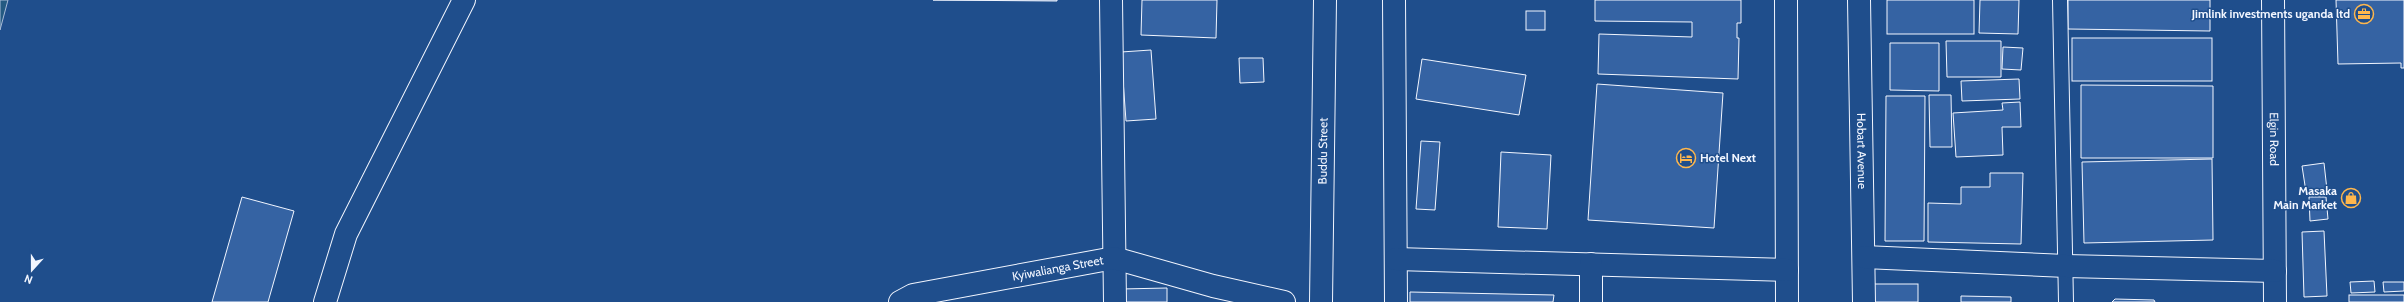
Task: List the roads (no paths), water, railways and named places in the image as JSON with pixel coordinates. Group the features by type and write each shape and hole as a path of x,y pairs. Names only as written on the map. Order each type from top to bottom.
{"street":[{"path":"325,302 346,234 464,0"},
{"path":"1111,0 1115,302"},
{"name":"Buddu Street","path":"1321,302 1326,0"},
{"path":"1394,0 1396,302"},
{"path":"1786,0 1787,302"},
{"name":"Hobart Avenue","path":"1859,0 1864,302"},
{"name":"Elgin Road","path":"2273,0 2275,302"},
{"path":"1864,257 2066,266 2275,271"},
{"name":"Kyiwalianga Street","path":"900,302 913,296 1114,258 1213,286 1284,302"},
{"path":"1396,259 1787,270"},
{"path":"1591,264 1591,302"}],"lane":[{"path":"2060,0 2066,302"}],"place":[{"name":"Jimlink investments uganda ltd","path":"2364,14"},
{"name":"Hotel Next","path":"1686,158"},
{"name":"Masaka Main Market","path":"2351,198"}]}
